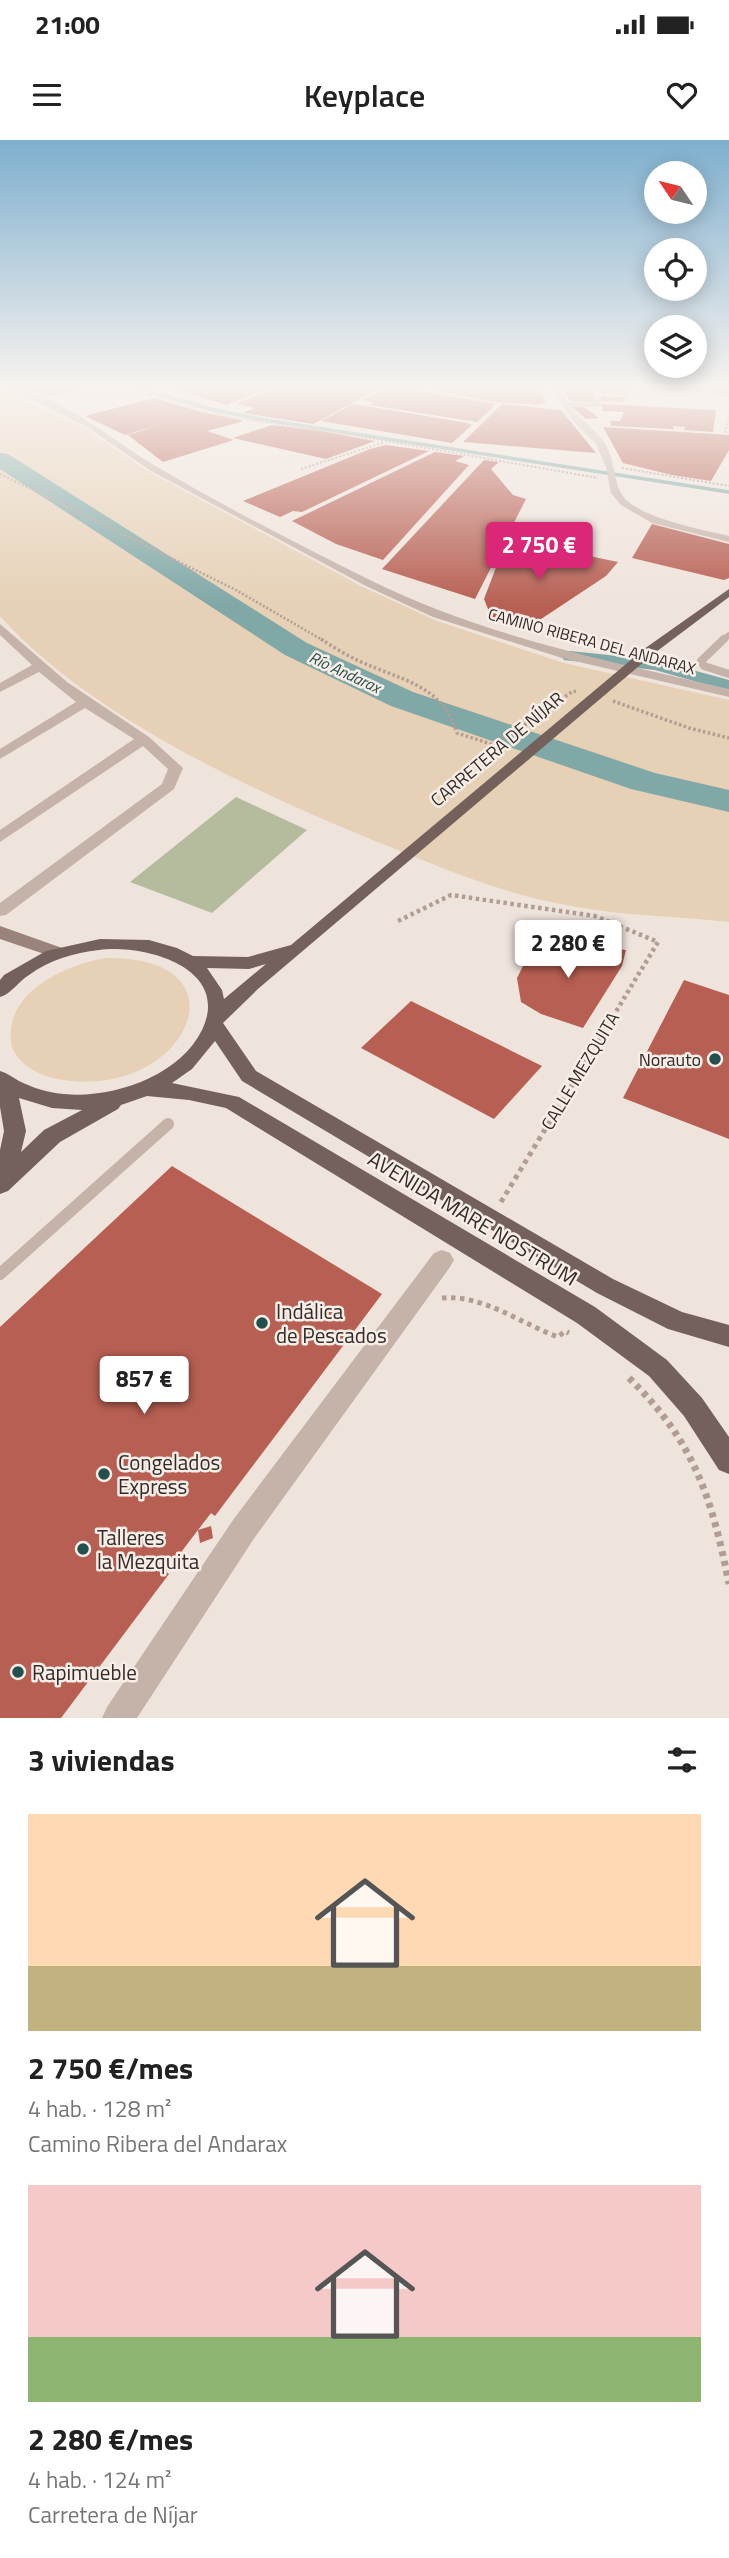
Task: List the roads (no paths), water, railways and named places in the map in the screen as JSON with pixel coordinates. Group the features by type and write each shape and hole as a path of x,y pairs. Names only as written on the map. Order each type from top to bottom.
{"main road":[{"name":"CARRETERA DE NÍJAR","path":"137,1093 179,1071 202,1049 215,1021 252,984 648,652 729,592"},
{"path":"1,984 28,967 59,953 95,944 131,943 164,949 191,962 206,978 215,997 215,1021"},
{"name":"CARRETERA DE NÍJAR","path":"191,962 249,963 299,947"},
{"name":"AVENIDA MARE NOSTRUM","path":"215,1021 250,1076 605,1286 677,1321 729,1336"},
{"path":"3,1081 41,1099 70,1103 137,1093"},
{"path":"2,1183 15,1130 3,1081"},
{"name":"AVENIDA MARE NOSTRUM","path":"137,1093 189,1092 232,1102 586,1315 659,1368 694,1407 729,1461"},
{"path":"2,1183 58,1131 137,1093"}],"street":[{"name":"CAMINO RIBERA DEL ANDARAX","path":"139,459 370,584 437,615 566,655 729,693"},
{"path":"606,459 615,493 640,514 656,521 729,540"},
{"path":"0,911 169,786 176,768 163,752 37,667 1,630"},
{"path":"0,688 37,667"},
{"path":"0,755 86,702"},
{"path":"0,837 143,739"},
{"path":"0,932 24,943 59,953"},
{"path":"118,1718 243,1530 442,1261"}],"lane":[{"path":"729,635 701,664 729,674"},
{"path":"716,647 729,652"},
{"path":"0,1274 167,1124"}],"waterway":[{"name":"Río Andarax","path":"0,459 296,649 402,699 644,781 729,801"},
{"path":"514,459 729,492"},
{"path":"570,656 656,665 729,686"}],"place":[{"name":"Norauto","path":"715,1059"},
{"name":"Indálica de Pescados","path":"262,1323"},
{"name":"Congelados Express","path":"104,1474"},
{"name":"Talleres la Mezquita","path":"83,1549"},
{"name":"Rapimueble","path":"18,1672"}]}
